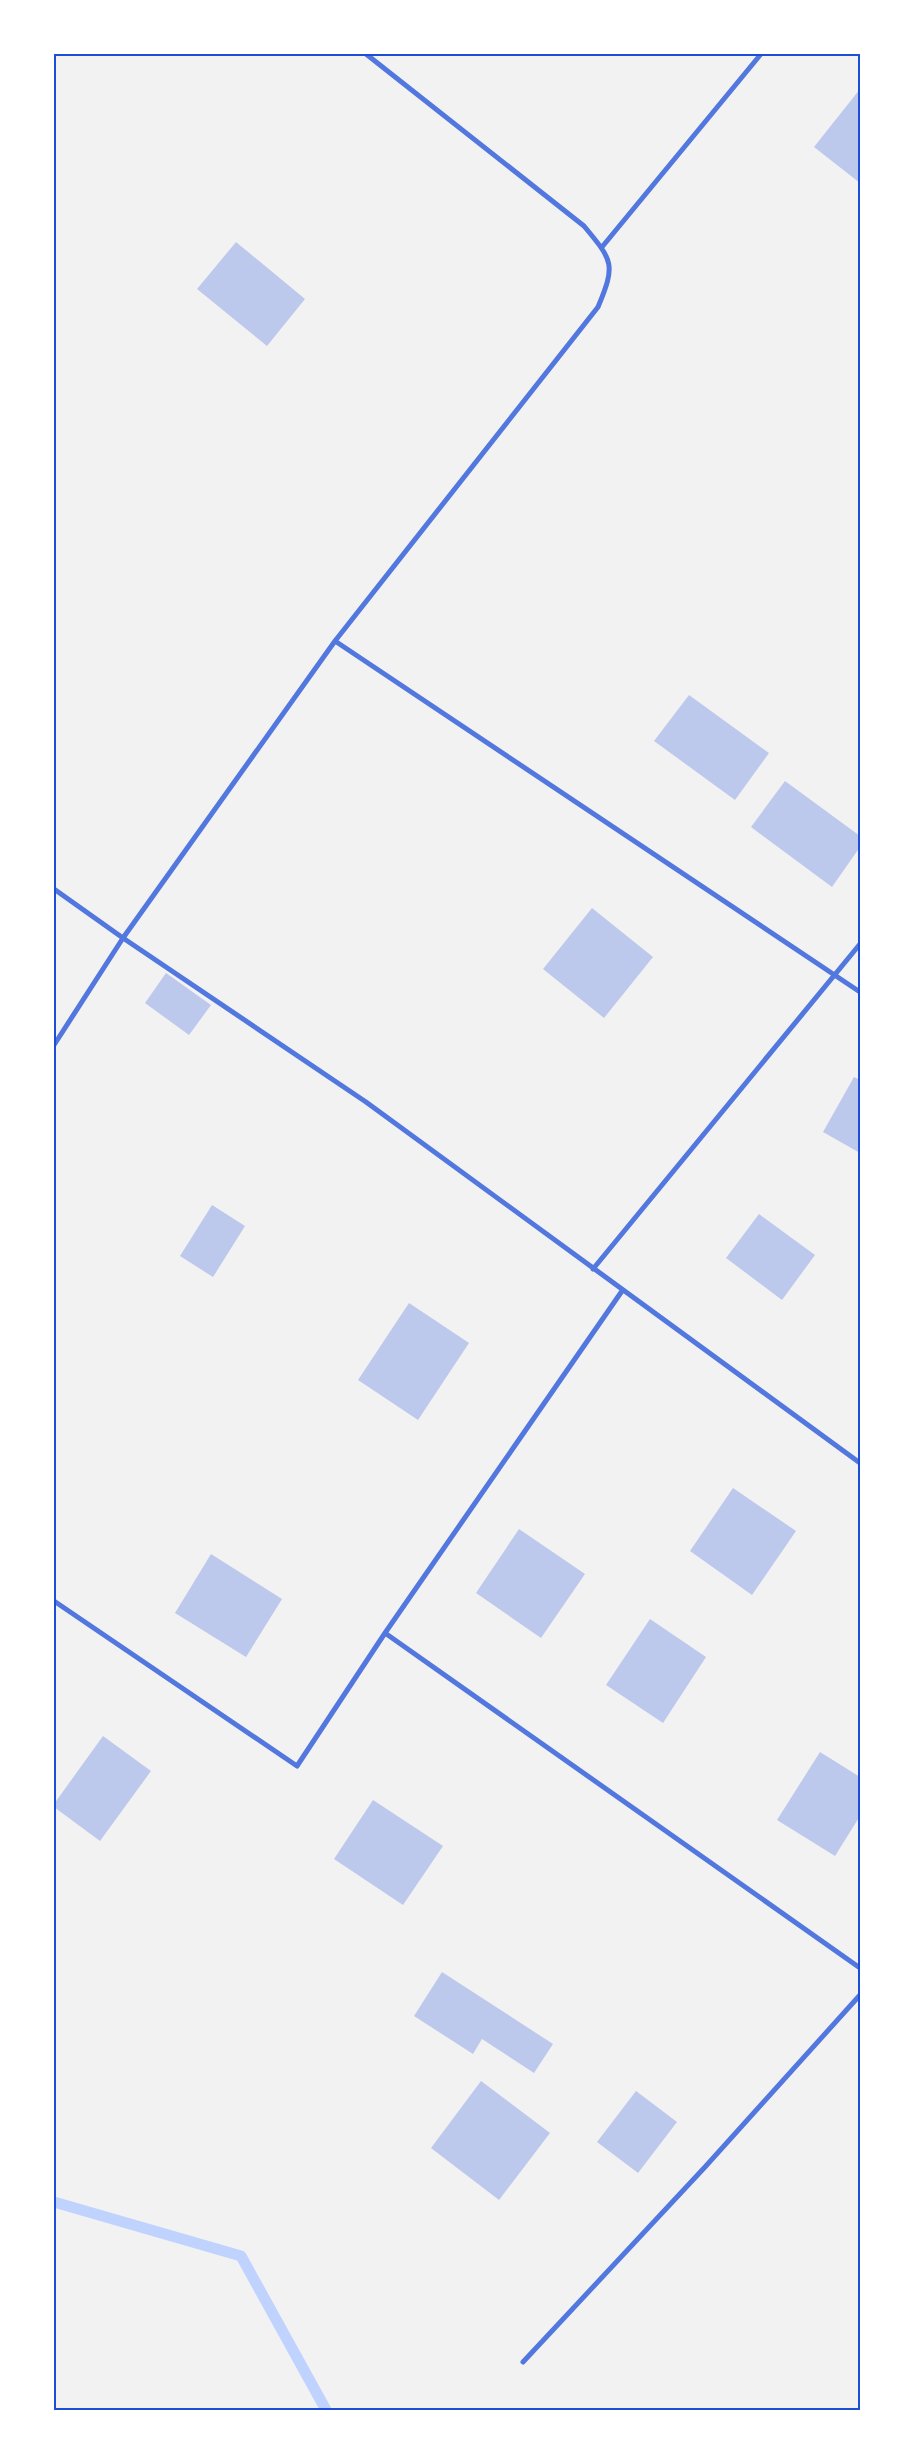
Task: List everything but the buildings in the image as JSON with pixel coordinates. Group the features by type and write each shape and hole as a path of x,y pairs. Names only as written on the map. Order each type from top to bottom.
{"street":[{"path":"54,1046 123,938 335,641 598,307 608,284 611,266 602,247 584,226 366,54"},
{"path":"602,247 761,54"},
{"path":"335,641 860,992"},
{"path":"54,889 123,938 366,1102 622,1291 860,1463"},
{"path":"592,1269 860,944"},
{"path":"54,1602 298,1766 385,1633 622,1291"},
{"path":"385,1633 860,1968"},
{"path":"523,2362 705,2167 860,1995"}],"waterway":[{"path":"54,2202 241,2256 326,2410"}]}
